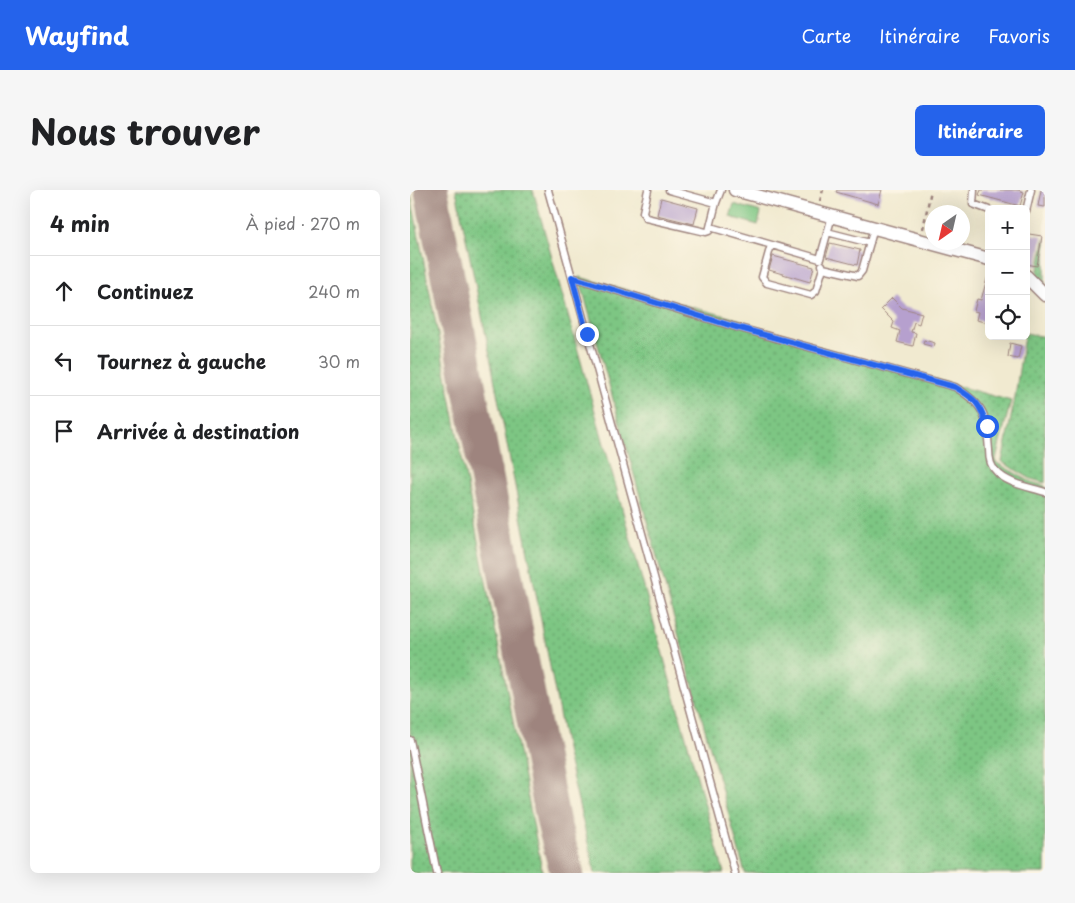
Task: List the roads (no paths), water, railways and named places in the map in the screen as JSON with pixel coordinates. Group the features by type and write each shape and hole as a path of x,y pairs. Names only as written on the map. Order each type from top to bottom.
{"street":[{"path":"735,190 985,258"},
{"path":"1030,280 1045,295"}],"lane":[{"path":"548,190 735,873"},
{"path":"648,190 643,212 646,218 706,232 709,231 721,190"},
{"path":"669,190 716,203"},
{"path":"974,190 973,204 985,208"},
{"path":"1027,205 1030,190"},
{"path":"771,245 762,277 767,283 811,295 816,290 823,268 820,259 832,216"},
{"path":"710,227 820,259"},
{"path":"823,268 858,276 862,271 874,228"},
{"path":"828,232 870,243"},
{"path":"572,277 732,326 955,387 972,398 982,409 987,426 989,460 995,470 1002,476 1017,483 1045,492"},
{"path":"410,740 437,873"}]}
